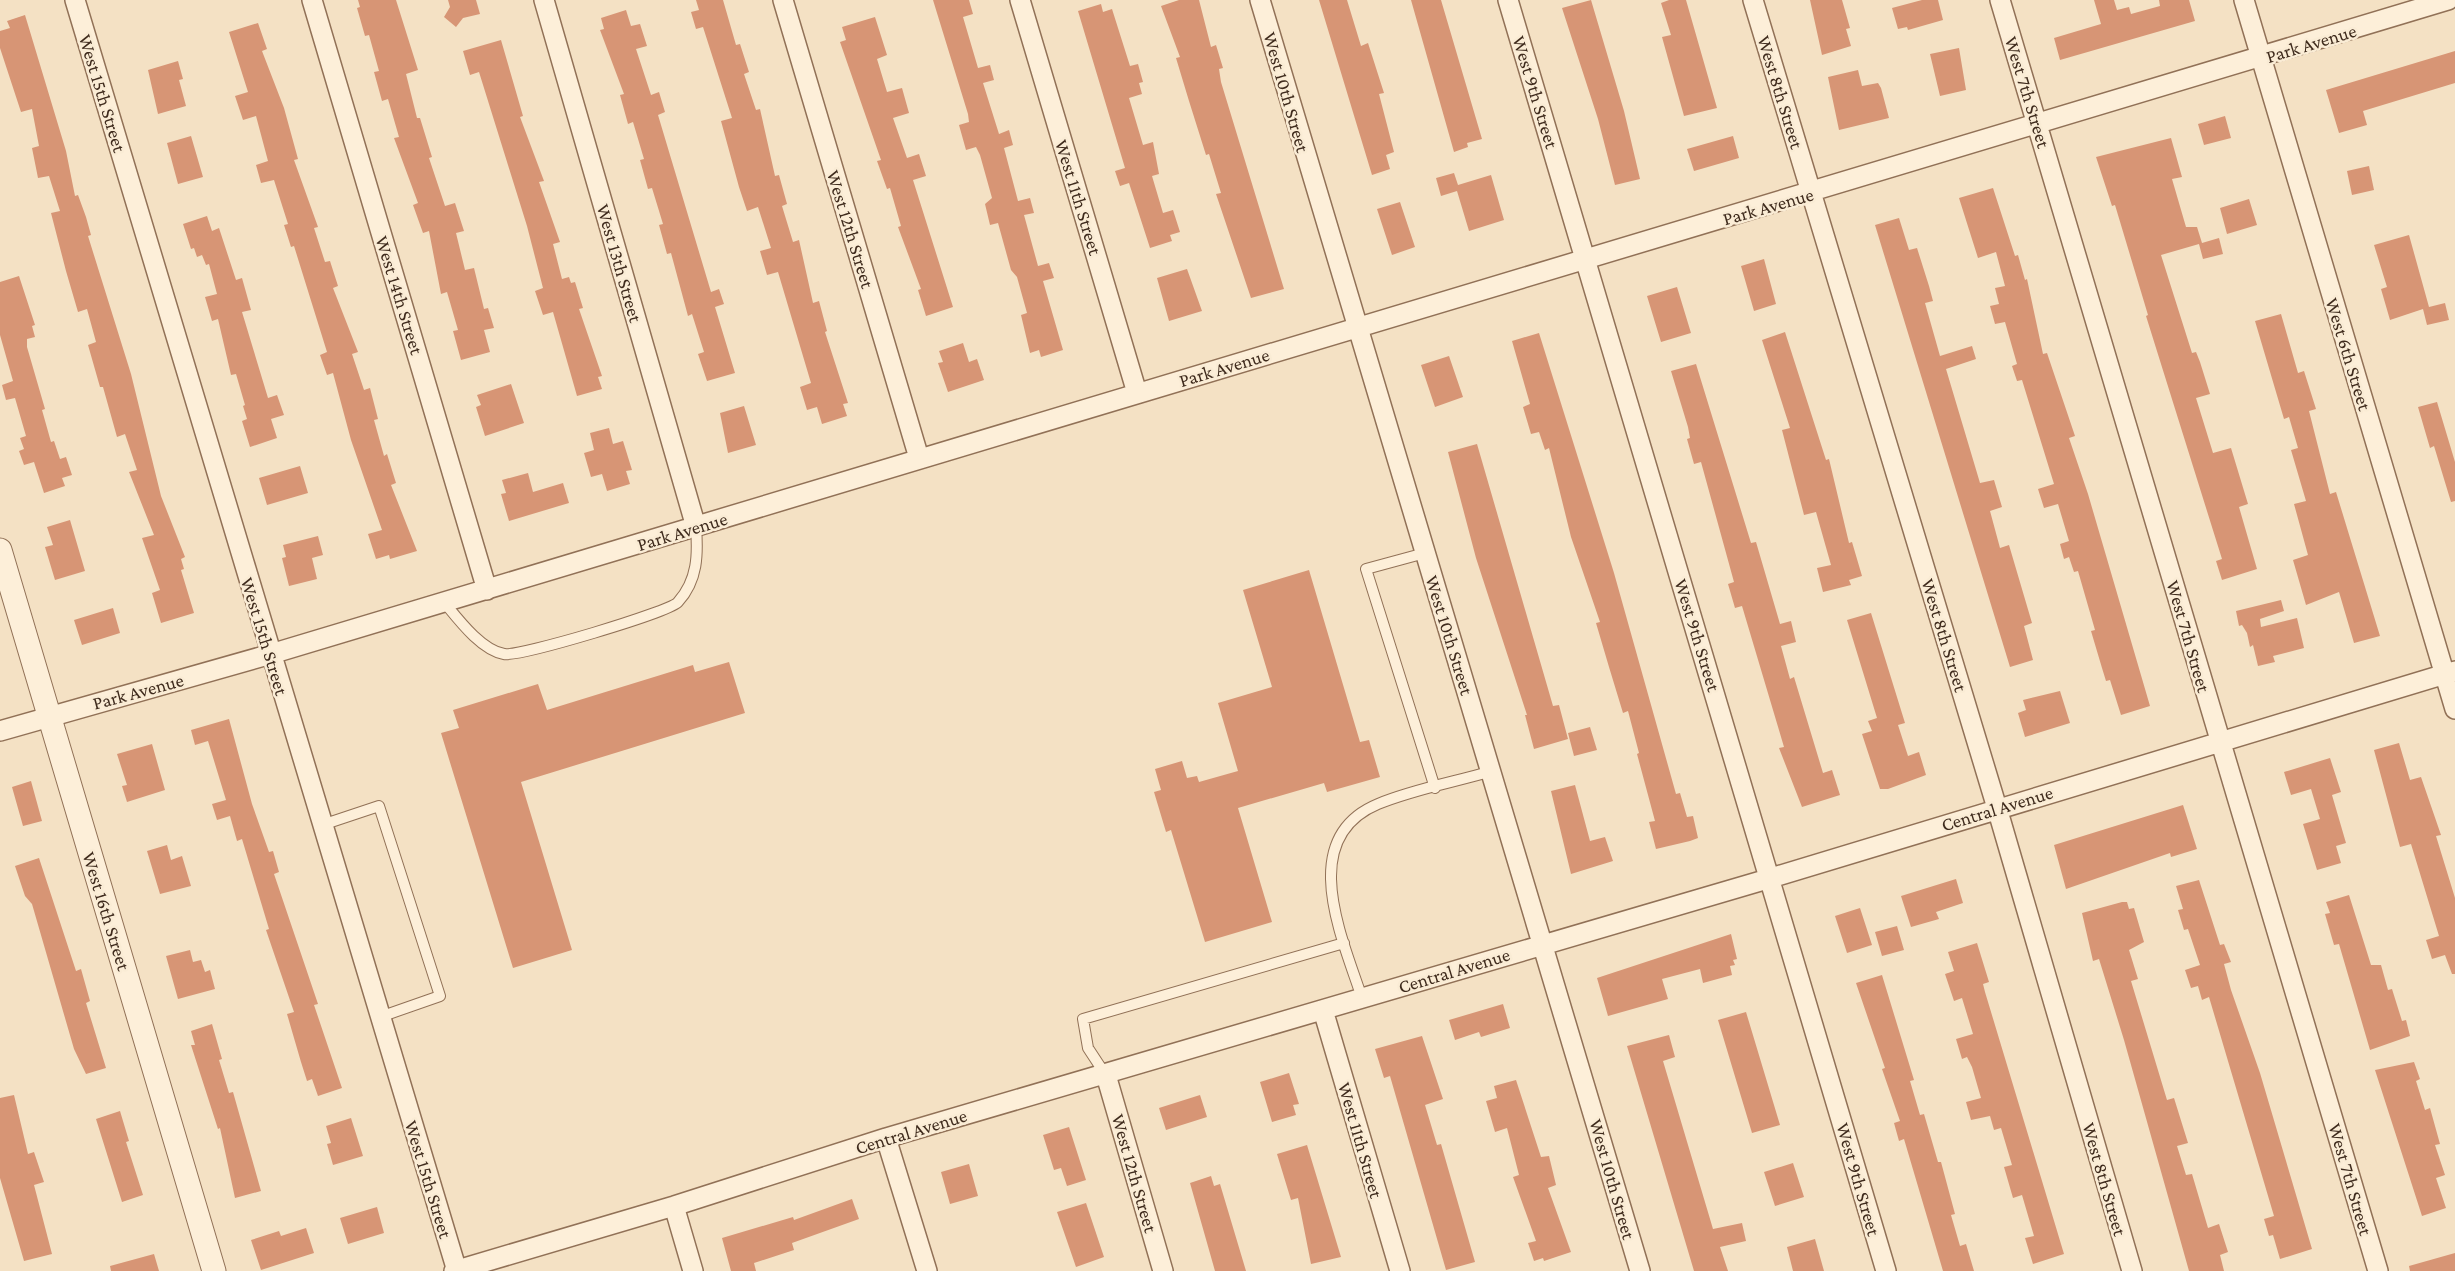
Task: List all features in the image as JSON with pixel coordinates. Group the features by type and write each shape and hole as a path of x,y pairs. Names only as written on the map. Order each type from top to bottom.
{"street":[{"name":"West 15th Street","path":"75,0 456,1271"},
{"name":"West 14th Street","path":"312,0 487,590"},
{"name":"West 13th Street","path":"544,0 696,527"},
{"name":"West 12th Street","path":"783,0 919,458"},
{"name":"West 11th Street","path":"1020,0 1137,393"},
{"name":"West 10th Street","path":"1260,0 1544,942 1640,1271"},
{"name":"West 9th Street","path":"1508,0 1886,1271"},
{"name":"West 8th Street","path":"1753,0 1997,808 2132,1271"},
{"name":"West 7th Street","path":"2000,0 2378,1271"},
{"name":"West 6th Street","path":"2244,0 2450,673 2455,709"},
{"name":"Park Avenue","path":"0,731 444,603 2448,0"},
{"name":"West 16th Street","path":"0,550 214,1271"},
{"name":"Central Avenue","path":"456,1271 674,1206 886,1138 1106,1075 1544,942 1771,878 2220,740 2450,673"},
{"name":"West 11th Street","path":"1323,1010 1400,1271"},
{"name":"West 12th Street","path":"1106,1075 1163,1271"},
{"path":"886,1138 927,1271"},
{"path":"674,1206 693,1271"}],"lane":[{"path":"444,603 473,637 504,654 547,647 676,605 692,583 698,557 696,527"},
{"path":"1425,553 1366,569 1435,788"},
{"path":"1362,998 1343,943 1331,891 1332,853 1353,820 1377,804 1492,771"},
{"path":"322,825 379,806 440,996 380,1017"},
{"path":"1106,1075 1088,1048 1083,1019 1343,943"}],"building":[{"path":"358,0 396,0 418,70 406,74 417,118 420,118 432,157 429,158 445,206 455,203 464,231 456,233 465,270 474,268 484,309 488,308 494,328 484,330 490,352 461,360 453,331 458,330 447,292 441,294 429,231 423,233 413,205 418,203 394,138 399,137 388,99 382,101 374,72 379,71 369,35 365,36 357,8 360,7"},
{"path":"448,0 476,0 480,14 463,18 456,27 444,17 450,7"},
{"path":"696,0 723,0 736,45 740,44 749,72 744,74 756,110 760,109 775,176 779,175 787,204 782,206 793,242 799,240 813,303 819,301 827,331 825,332 848,403 843,404 847,416 822,424 817,407 807,410 800,387 811,383 778,272 767,275 760,251 771,248 758,207 747,211 739,187 721,121 732,118 703,27 696,29 691,12 699,10"},
{"path":"933,0 969,0 973,14 963,17 978,68 990,65 994,80 983,83 999,134 1009,130 1013,145 1004,148 1018,201 1030,198 1034,213 1024,215 1038,266 1049,263 1054,278 1043,281 1063,350 1041,357 1039,350 1030,353 1021,315 1027,313 1017,277 1011,270 998,223 990,225 985,204 992,198 980,155 976,147 966,150 959,125 969,122 968,114"},
{"path":"1179,0 1199,0 1211,47 1216,45 1223,68 1219,69 1221,82 1284,289 1251,298 1216,194 1221,193 1209,154 1206,155 1176,58 1180,57 1161,6"},
{"path":"1319,0 1347,0 1361,46 1368,43 1384,93 1379,94 1394,152 1386,155 1390,169 1372,175"},
{"path":"1411,0 1441,0 1482,139 1467,143 1468,147 1454,152"},
{"path":"1591,0 1624,111 1640,179 1615,185 1598,119 1562,8"},
{"path":"1686,0 1717,108 1684,116 1662,37 1671,35 1661,3"},
{"path":"1810,0 1842,0 1850,28 1846,29 1851,46 1822,55"},
{"path":"1922,0 1938,0 1943,20 1908,30 1907,27 1898,29 1892,8"},
{"path":"2094,0 2114,0 2117,10 2129,7 2131,14 2160,6 2159,0 2189,0 2195,21 2060,60 2054,38 2101,24"},
{"path":"1101,4 1103,12 1112,9 1130,66 1138,64 1143,82 1139,83 1142,94 1129,98 1143,145 1153,142 1159,174 1152,176 1163,213 1173,210 1180,232 1170,235 1172,241 1150,248 1129,183 1120,186 1115,171 1125,168 1078,11"},
{"path":"626,10 631,26 640,24 647,46 636,49 651,95 659,92 665,112 658,115 711,292 719,289 724,304 715,307 735,373 707,381 698,354 704,352 692,314 688,316 671,253 667,254 659,225 663,224 652,188 648,189 640,160 644,159 633,122 628,124 620,95 624,94 600,30 604,29 601,18"},
{"path":"25,15 66,151 75,196 78,195 86,217 91,235 88,236 131,374 161,496 185,557 181,559 184,569 181,570 194,613 161,623 152,593 160,590 142,538 154,535 129,472 137,470 125,434 117,437 103,387 100,387 88,345 96,342 87,309 78,312 51,213 60,211 49,176 38,178 32,148 39,146 32,109 21,112 0,48 0,31 10,28 7,21"},
{"path":"875,17 887,55 877,59 887,92 902,88 909,113 893,118 907,158 919,154 926,176 913,180 953,307 926,316 918,290 921,289 898,227 901,226 890,188 887,189 877,161 881,160 840,42 846,40 842,27"},
{"path":"258,23 267,49 262,51 284,108 298,159 294,160 318,227 314,228 325,262 330,261 338,286 333,288 358,352 352,354 364,390 370,388 378,419 374,420 384,456 387,454 396,483 391,485 417,551 390,559 389,555 376,559 368,534 382,530 351,440 333,373 327,375 320,355 327,352 294,246 291,247 284,225 288,224 274,180 261,183 256,165 268,161 256,116 243,120 235,96 248,92 229,32"},
{"path":"501,40 523,116 520,117 544,181 539,182 560,242 553,244 562,279 569,277 571,283 575,282 583,308 579,309 602,376 598,377 602,389 577,396 553,312 543,315 535,291 543,288 527,226 479,72 470,75 463,51"},
{"path":"1959,48 1966,90 1940,96 1930,54"},
{"path":"2455,51 2455,83 2363,111 2367,125 2339,133 2326,90"},
{"path":"178,61 183,79 179,80 186,106 158,114 148,70"},
{"path":"1858,70 1862,86 1878,83 1889,118 1839,130 1828,77"},
{"path":"2225,116 2231,138 2204,145 2198,124"},
{"path":"191,136 203,177 178,184 167,143"},
{"path":"1733,136 1739,158 1694,171 1687,149"},
{"path":"2171,138 2182,177 2172,179 2186,227 2197,227 2202,243 2219,238 2223,254 2203,259 2199,244 2161,255 2192,353 2196,352 2210,394 2196,398 2213,453 2231,448 2248,504 2239,507 2257,569 2222,580 2216,561 2222,559 2146,316 2148,315 2115,205 2112,206 2096,157"},
{"path":"2369,166 2374,190 2352,195 2347,171"},
{"path":"1454,173 1458,185 1491,175 1504,220 1469,231 1457,191 1441,196 1436,178"},
{"path":"1993,188 2015,256 2018,255 2025,280 2027,279 2043,354 2047,353 2075,436 2069,438 2150,706 2121,715 2110,680 2106,681 2102,668 2091,631 2095,630 2078,571 2074,572 2069,557 2064,559 2060,544 2069,541 2058,504 2044,508 2038,489 2054,484 2022,380 2017,381 2012,366 2017,364 2005,322 1995,324 1990,306 1999,304 1995,288 2005,286 1996,252 1978,258 1959,198"},
{"path":"2249,199 2257,225 2227,234 2220,208"},
{"path":"1400,202 1415,247 1392,255 1377,209"},
{"path":"207,216 212,231 219,228 236,280 242,278 251,310 242,312 268,398 277,395 284,415 271,419 277,438 250,447 242,421 247,419 243,406 245,405 236,374 231,375 218,319 212,321 205,297 217,294 209,264 206,265 202,255 197,257 194,248 191,249 183,224"},
{"path":"1899,218 1909,250 1917,248 1929,286 1933,301 1925,303 1940,356 1972,346 1976,359 1946,369 1980,483 1994,480 2002,507 1990,511 2000,548 2009,545 2032,623 2024,626 2033,660 2010,667 1875,225"},
{"path":"2409,235 2429,307 2445,303 2449,320 2427,325 2423,309 2390,320 2381,289 2387,287 2374,245"},
{"path":"1764,259 1776,304 1754,311 1741,266"},
{"path":"1187,269 1202,311 1169,321 1157,278"},
{"path":"19,276 35,325 32,326 35,337 27,339 27,347 45,409 42,410 51,442 54,441 60,459 66,457 72,475 62,478 65,486 44,493 34,462 24,465 19,451 24,449 20,438 26,436 15,398 6,400 2,385 13,381 0,335 0,282"},
{"path":"1677,287 1691,333 1661,342 1647,296"},
{"path":"2281,314 2298,373 2304,371 2316,409 2309,411 2330,494 2336,492 2380,636 2354,643 2339,592 2306,605 2293,560 2308,555 2294,504 2306,501 2291,450 2298,448 2289,417 2284,419 2255,321"},
{"path":"1785,332 1826,460 1829,459 1849,543 1852,542 1862,576 1849,580 1851,585 1823,592 1817,568 1831,565 1816,512 1804,515 1782,430 1790,428 1762,340"},
{"path":"1539,333 1614,573 1676,794 1680,793 1687,817 1693,816 1698,838 1690,841 1656,849 1649,822 1655,821 1628,711 1623,713 1609,667 1596,623 1600,622 1571,537 1549,448 1545,450 1539,432 1531,434 1523,407 1530,404 1512,341"},
{"path":"963,343 969,362 977,359 984,380 948,392 938,363 943,362 939,351"},
{"path":"1449,356 1463,397 1435,407 1421,365"},
{"path":"1696,364 1751,543 1756,542 1780,624 1791,621 1796,642 1781,646 1790,679 1794,677 1823,773 1832,770 1840,795 1802,807 1779,748 1784,747 1742,606 1735,608 1728,584 1734,582 1701,462 1694,464 1687,439 1690,438 1688,427 1671,371"},
{"path":"511,384 524,423 485,436 476,407 481,405 477,395"},
{"path":"2437,402 2455,462 2455,501 2451,502 2434,446 2430,448 2418,407"},
{"path":"744,406 756,445 728,453 720,413"},
{"path":"609,428 613,444 623,441 632,470 626,471 630,484 607,491 602,474 591,477 584,453 594,450 590,433"},
{"path":"1477,444 1553,706 1559,705 1568,739 1534,749 1527,715 1476,558 1448,452"},
{"path":"300,466 308,493 267,505 259,478"},
{"path":"528,473 533,492 563,483 569,503 509,521 501,494 506,493 502,480"},
{"path":"70,520 85,571 55,580 45,547 53,545 47,527"},
{"path":"318,536 323,555 312,558 317,579 289,586 282,558 286,557 283,545"},
{"path":"1309,570 1360,742 1369,740 1380,777 1327,792 1324,783 1238,808 1272,922 1205,942 1171,830 1166,832 1154,792 1161,790 1155,769 1182,761 1187,778 1197,776 1199,782 1238,771 1218,703 1272,687 1243,590"},
{"path":"2281,600 2284,611 2260,619 2261,627 2297,618 2304,648 2273,656 2275,662 2258,666 2253,645 2250,647 2247,633 2242,625 2239,626 2236,611"},
{"path":"113,608 120,633 82,645 74,620"},
{"path":"1871,613 1905,723 1898,725 1908,756 1919,752 1926,775 1888,789 1880,789 1862,734 1872,731 1868,721 1877,718 1847,620"},
{"path":"729,662 745,713 521,782 572,950 513,968 441,733 459,728 453,710 538,684 547,710 693,665 695,672"},
{"path":"2060,691 2070,723 2025,737 2018,713 2026,710 2023,700"},
{"path":"229,719 252,804 269,852 273,851 279,872 274,874 318,1004 314,1005 342,1088 318,1096 312,1079 307,1081 301,1062 287,1014 294,1012 266,930 269,929 242,839 237,841 230,816 217,820 212,804 226,800 208,741 195,745 191,730"},
{"path":"1590,727 1597,750 1574,756 1568,733"},
{"path":"2399,743 2410,780 2421,777 2441,835 2436,836 2455,898 2455,974 2452,974 2445,955 2432,959 2426,940 2439,936 2411,844 2400,847 2374,750"},
{"path":"152,744 165,790 127,802 122,786 127,785 117,754"},
{"path":"2330,758 2341,792 2332,795 2346,843 2336,846 2341,863 2317,870 2303,824 2320,819 2311,789 2291,795 2284,772"},
{"path":"31,781 42,821 23,826 12,787"},
{"path":"1575,785 1590,841 1605,837 1613,861 1571,874 1551,791"},
{"path":"2183,805 2197,849 2171,857 2170,853 2066,889 2054,845"},
{"path":"167,845 171,860 182,856 191,886 160,894 147,851"},
{"path":"39,858 76,971 81,969 90,1001 86,1003 106,1068 86,1074 74,1049 32,904 25,896 15,866"},
{"path":"1956,879 1963,903 1936,912 1939,919 1911,927 1901,896"},
{"path":"2199,880 2220,945 2224,944 2231,962 2224,964 2231,990 2260,1073 2312,1249 2280,1259 2273,1235 2269,1236 2264,1219 2274,1216 2209,997 2202,1000 2198,986 2191,988 2185,970 2200,965 2188,929 2184,930 2178,910 2183,909 2176,886"},
{"path":"2349,895 2371,965 2381,965 2388,990 2392,989 2402,1021 2406,1020 2410,1036 2370,1050 2339,944 2334,945 2325,914 2330,913 2326,902"},
{"path":"2127,902 2129,909 2134,908 2144,942 2129,950 2138,979 2131,981 2167,1100 2174,1098 2188,1143 2177,1146 2186,1175 2192,1174 2208,1228 2219,1224 2228,1252 2220,1255 2224,1271 2189,1271 2099,959 2093,961 2082,913"},
{"path":"1860,908 1872,945 1847,953 1835,916"},
{"path":"1897,926 1904,950 1882,956 1875,932"},
{"path":"1731,934 1737,959 1733,960 1735,965 1730,966 1732,975 1703,983 1700,969 1662,979 1668,999 1608,1016 1597,978"},
{"path":"1977,943 1989,982 1983,984 1985,992 2064,1254 2033,1264 2025,1238 2034,1236 2022,1195 2013,1198 2004,1167 2012,1165 2001,1128 1994,1130 1990,1116 1971,1120 1966,1102 1981,1098 1972,1067 1967,1057 1962,1059 1956,1039 1973,1034 1962,998 1954,1001 1945,974 1954,971 1948,952"},
{"path":"190,950 193,962 201,960 205,972 210,970 215,989 178,999 166,956"},
{"path":"1882,975 1914,1080 1910,1081 1920,1115 1924,1114 1938,1162 1941,1162 1955,1214 1951,1215 1960,1246 1966,1244 1974,1271 1943,1271 1904,1139 1899,1141 1894,1123 1900,1121 1856,983"},
{"path":"1503,1004 1510,1028 1481,1037 1479,1032 1455,1040 1449,1020"},
{"path":"1746,1012 1780,1125 1752,1133 1718,1020"},
{"path":"212,1024 222,1059 219,1060 229,1093 233,1092 261,1191 235,1198 220,1128 218,1129 191,1045 195,1045 191,1031"},
{"path":"1669,1035 1675,1057 1663,1061 1713,1229 1742,1223 1746,1241 1720,1247 1728,1271 1694,1271 1627,1046"},
{"path":"1422,1036 1443,1099 1425,1105 1437,1145 1441,1144 1475,1262 1446,1270 1390,1076 1384,1078 1375,1049"},
{"path":"2414,1062 2420,1079 2416,1081 2425,1110 2430,1108 2440,1144 2435,1145 2445,1175 2436,1178 2446,1208 2422,1216 2375,1070"},
{"path":"1289,1073 1299,1104 1293,1105 1296,1115 1272,1122 1260,1082"},
{"path":"1516,1080 1541,1157 1549,1156 1556,1185 1548,1188 1571,1252 1544,1261 1543,1258 1534,1261 1528,1243 1536,1241 1513,1177 1519,1175 1507,1128 1495,1132 1486,1101 1497,1098 1494,1086"},
{"path":"14,1095 28,1154 34,1152 44,1182 34,1185 52,1254 24,1261 0,1178 0,1098"},
{"path":"1200,1095 1207,1117 1166,1130 1159,1108"},
{"path":"120,1111 129,1141 126,1142 143,1195 122,1202 96,1119"},
{"path":"351,1118 363,1156 333,1165 327,1144 331,1143 326,1126"},
{"path":"1069,1127 1086,1180 1067,1186 1061,1168 1054,1170 1043,1135"},
{"path":"1307,1145 1341,1257 1311,1264 1298,1198 1291,1200 1277,1154"},
{"path":"1793,1163 1804,1197 1775,1206 1764,1172"},
{"path":"969,1164 978,1196 950,1204 941,1172"},
{"path":"1211,1176 1214,1186 1220,1184 1246,1271 1215,1271 1190,1183"},
{"path":"852,1199 859,1219 792,1243 794,1250 754,1263 756,1271 731,1271 722,1238 793,1217 794,1220"},
{"path":"1086,1203 1104,1257 1076,1267 1057,1212"},
{"path":"377,1207 384,1233 348,1244 340,1218"},
{"path":"306,1228 314,1253 261,1270 251,1240 279,1231 281,1236"},
{"path":"1815,1239 1824,1271 1793,1271 1787,1247"},
{"path":"2455,1253 2455,1271 2410,1271 2409,1266"},
{"path":"154,1254 159,1271 111,1271 110,1266"}]}
